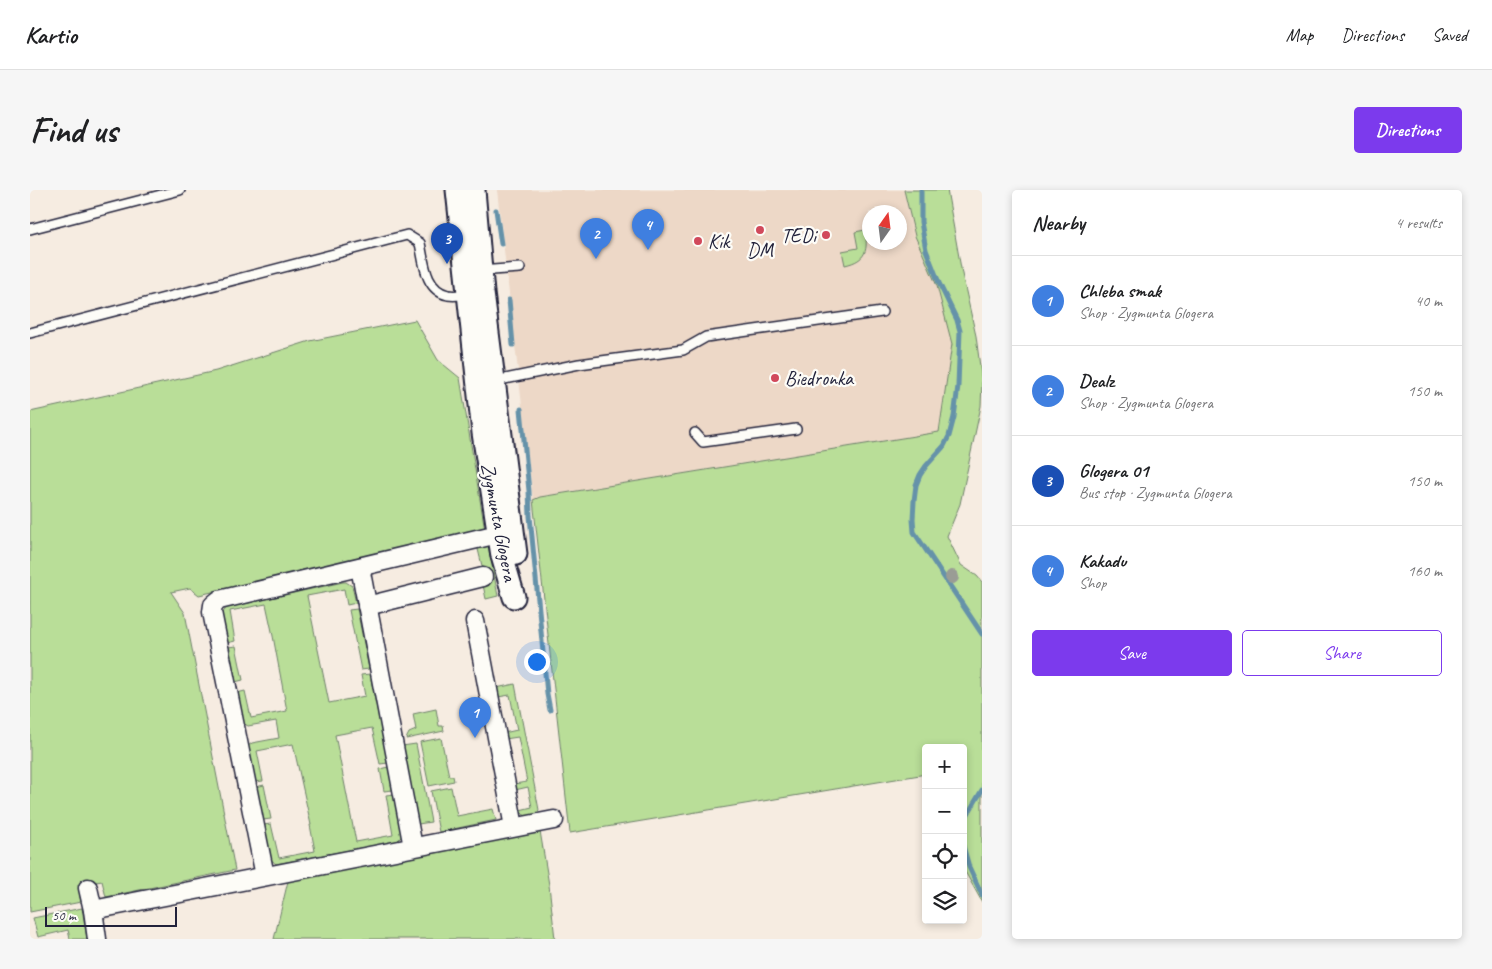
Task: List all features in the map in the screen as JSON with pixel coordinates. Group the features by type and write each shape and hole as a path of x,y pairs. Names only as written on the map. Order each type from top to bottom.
{"street":[{"name":"Zygmunta Glogera","path":"456,190 473,272"},
{"name":"Zygmunta Glogera","path":"474,190 473,272 498,534 502,556 514,597 516,556 485,382"},
{"path":"264,876 212,608 216,602 498,534"},
{"path":"360,567 413,846"},
{"path":"368,606 483,577"},
{"path":"475,621 514,827"},
{"path":"93,910 554,820"},
{"path":"88,888 97,939"}],"lane":[{"path":"30,230 180,190"},
{"path":"30,333 407,235 420,243 427,276 434,288 448,295 475,294"},
{"path":"473,272 520,268"},
{"path":"485,382 579,364 683,350 706,337 882,312"},
{"path":"695,433 703,442 796,429"}],"shaded area":[{"path":"497,190 904,190 915,236 937,286 953,344 939,432 540,497 533,500"}],"green space":[{"path":"904,190 947,190 962,274 976,336 982,382 981,406 960,504 947,536 961,565 977,576 982,582 982,902 967,875 967,744 922,744 922,775 570,833 533,500 540,497 939,432 952,344 937,286 915,236"},
{"path":"862,231 862,250 866,250 858,260 845,265 842,251 858,248 855,232"},
{"path":"415,320 438,360 460,378 485,530 199,595 190,588 171,592 185,613 235,870 106,897 102,881 78,885 81,902 30,912 30,412 216,371 310,341"},
{"path":"488,544 498,596 486,599 483,585 489,583 486,570 483,570 477,545"},
{"path":"343,582 352,586 356,603 347,605 344,589 307,596 329,703 365,696 361,675 370,674 388,763 380,764 372,728 335,735 356,842 393,835 386,795 394,794 402,836 397,841 276,864 270,859 263,825 271,824 279,858 315,851 293,744 257,751 263,781 255,782 248,746 252,743 279,738 276,721 248,726 243,723 237,693 245,691 251,718 287,711 273,636 266,604 230,611 235,641 227,643 222,614 226,608"},
{"path":"357,609 369,669 361,670 349,610"},
{"path":"236,646 243,680 235,682 228,647"},
{"path":"515,684 539,810 536,815 531,816 525,815 520,810 532,807 528,787 515,790 514,784 527,782 518,737 505,739 504,733 517,730 510,695 498,697 496,688"},
{"path":"436,709 439,726 443,726 444,731 406,739 409,733 416,730 413,714"},
{"path":"441,738 449,776 453,776 454,781 429,786 420,742"},
{"path":"416,744 431,822 418,824 402,746"},
{"path":"388,767 393,790 384,791 380,769"},
{"path":"264,785 271,819 263,820 256,787"},
{"path":"451,787 457,816 493,809 496,820 439,832 431,791"},
{"path":"540,831 555,939 274,939 288,881"},
{"path":"82,908 87,939 70,939 68,930 38,937 33,918"}],"waterway":[{"path":"921,190 921,222 926,250 960,331 958,386 954,417 944,446 926,466 916,485 913,519 914,532 982,634"},
{"path":"496,210 501,244"},
{"path":"509,300 513,345"},
{"path":"521,409 550,710"},
{"path":"967,815 982,790"},
{"path":"967,860 982,895"}],"place":[{"name":"DM","path":"760,230"},
{"name":"TEDi","path":"826,235"},
{"name":"Kik","path":"698,241"},
{"name":"Kakadu","path":"648,250"},
{"name":"Dealz","path":"596,259"},
{"name":"Glogera 01","path":"447,264"},
{"name":"Biedronka","path":"775,378"},
{"name":"Chleba smak","path":"475,738"}]}
